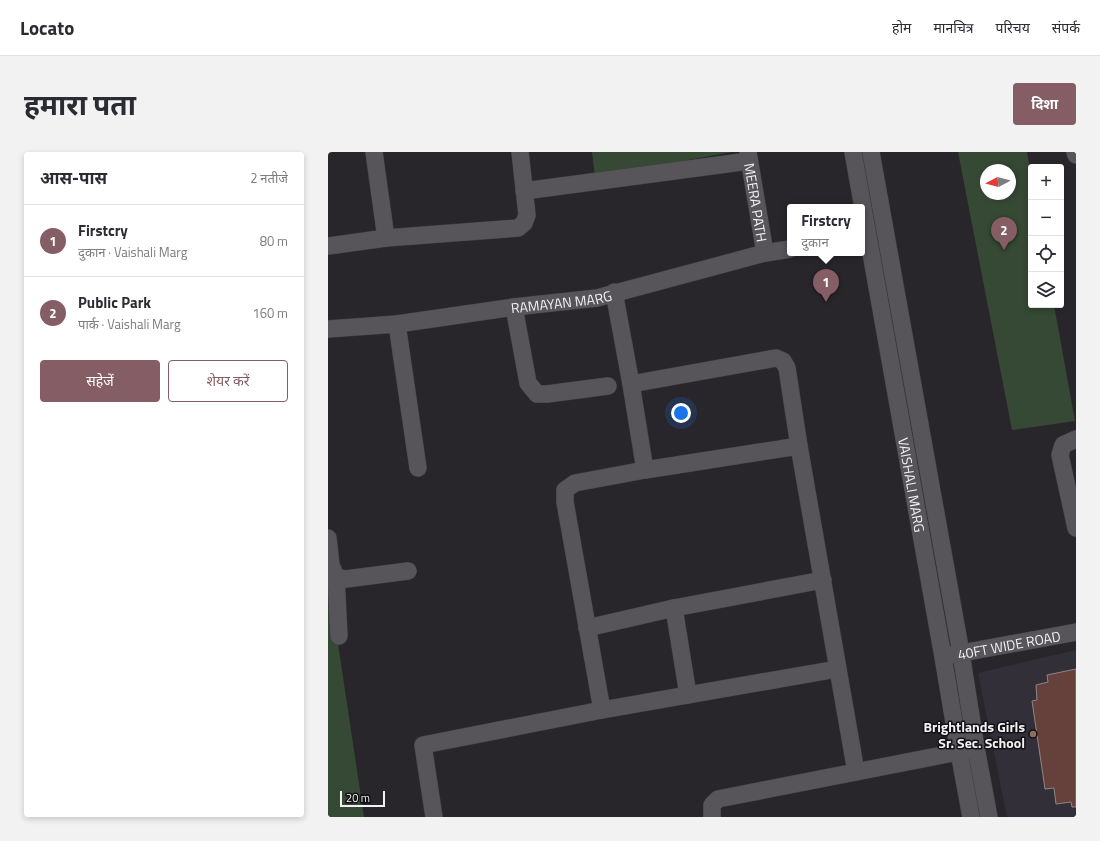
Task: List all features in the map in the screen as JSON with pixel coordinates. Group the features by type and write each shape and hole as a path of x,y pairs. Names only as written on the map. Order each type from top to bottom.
{"street":[{"path":"374,152 386,238"},
{"path":"328,246 386,238 518,228 524,223 527,215 520,152"},
{"name":"VAISHALI MARG","path":"853,152 860,204"},
{"name":"VAISHALI MARG","path":"871,152 989,817"},
{"path":"524,191 748,156"},
{"name":"MEERA PATH","path":"748,156 765,253"},
{"path":"865,239 886,235"},
{"name":"VAISHALI MARG","path":"865,239 943,657 958,752 971,817"},
{"name":"RAMAYAN MARG","path":"328,330 397,324 514,307 597,298 614,292 765,253 787,249"},
{"path":"614,292 645,470"},
{"path":"514,307 528,383 536,394 547,394 608,386"},
{"path":"397,324 418,468"},
{"path":"631,384 776,358 783,361 788,368 799,446 856,772"},
{"path":"1076,439 1064,445 1060,455 1076,528"},
{"path":"602,710 565,502 565,490 575,483 645,470 799,446"},
{"path":"328,538 331,564 336,577 339,636"},
{"path":"336,577 346,578 408,571"},
{"path":"588,628 674,608 823,580"},
{"path":"674,608 688,695"},
{"name":"40FT WIDE ROAD","path":"943,657 1076,632"},
{"path":"434,817 423,745 602,710 837,669"},
{"path":"712,817 712,805 718,799 976,748"}],"shaded area":[{"name":"Brightlands Girls Sr. Sec. School","path":"1076,650 1076,817 1007,817 978,673"}],"green space":[{"path":"592,152 732,152 595,177"},
{"path":"958,152 1027,152 1029,164 1028,308 1055,308 1075,421 1012,430"},
{"path":"328,577 364,817 328,817"}],"building":[{"path":"1076,669 1076,807 1072,807 1071,802 1056,804 1054,788 1045,789 1032,701 1037,700 1036,685 1048,682 1047,675"}],"place":[{"name":"Public Park","path":"1004,250"},
{"name":"Firstcry","path":"826,302"},
{"name":"Brightlands Girls Sr. Sec. School","path":"1033,734"}]}
